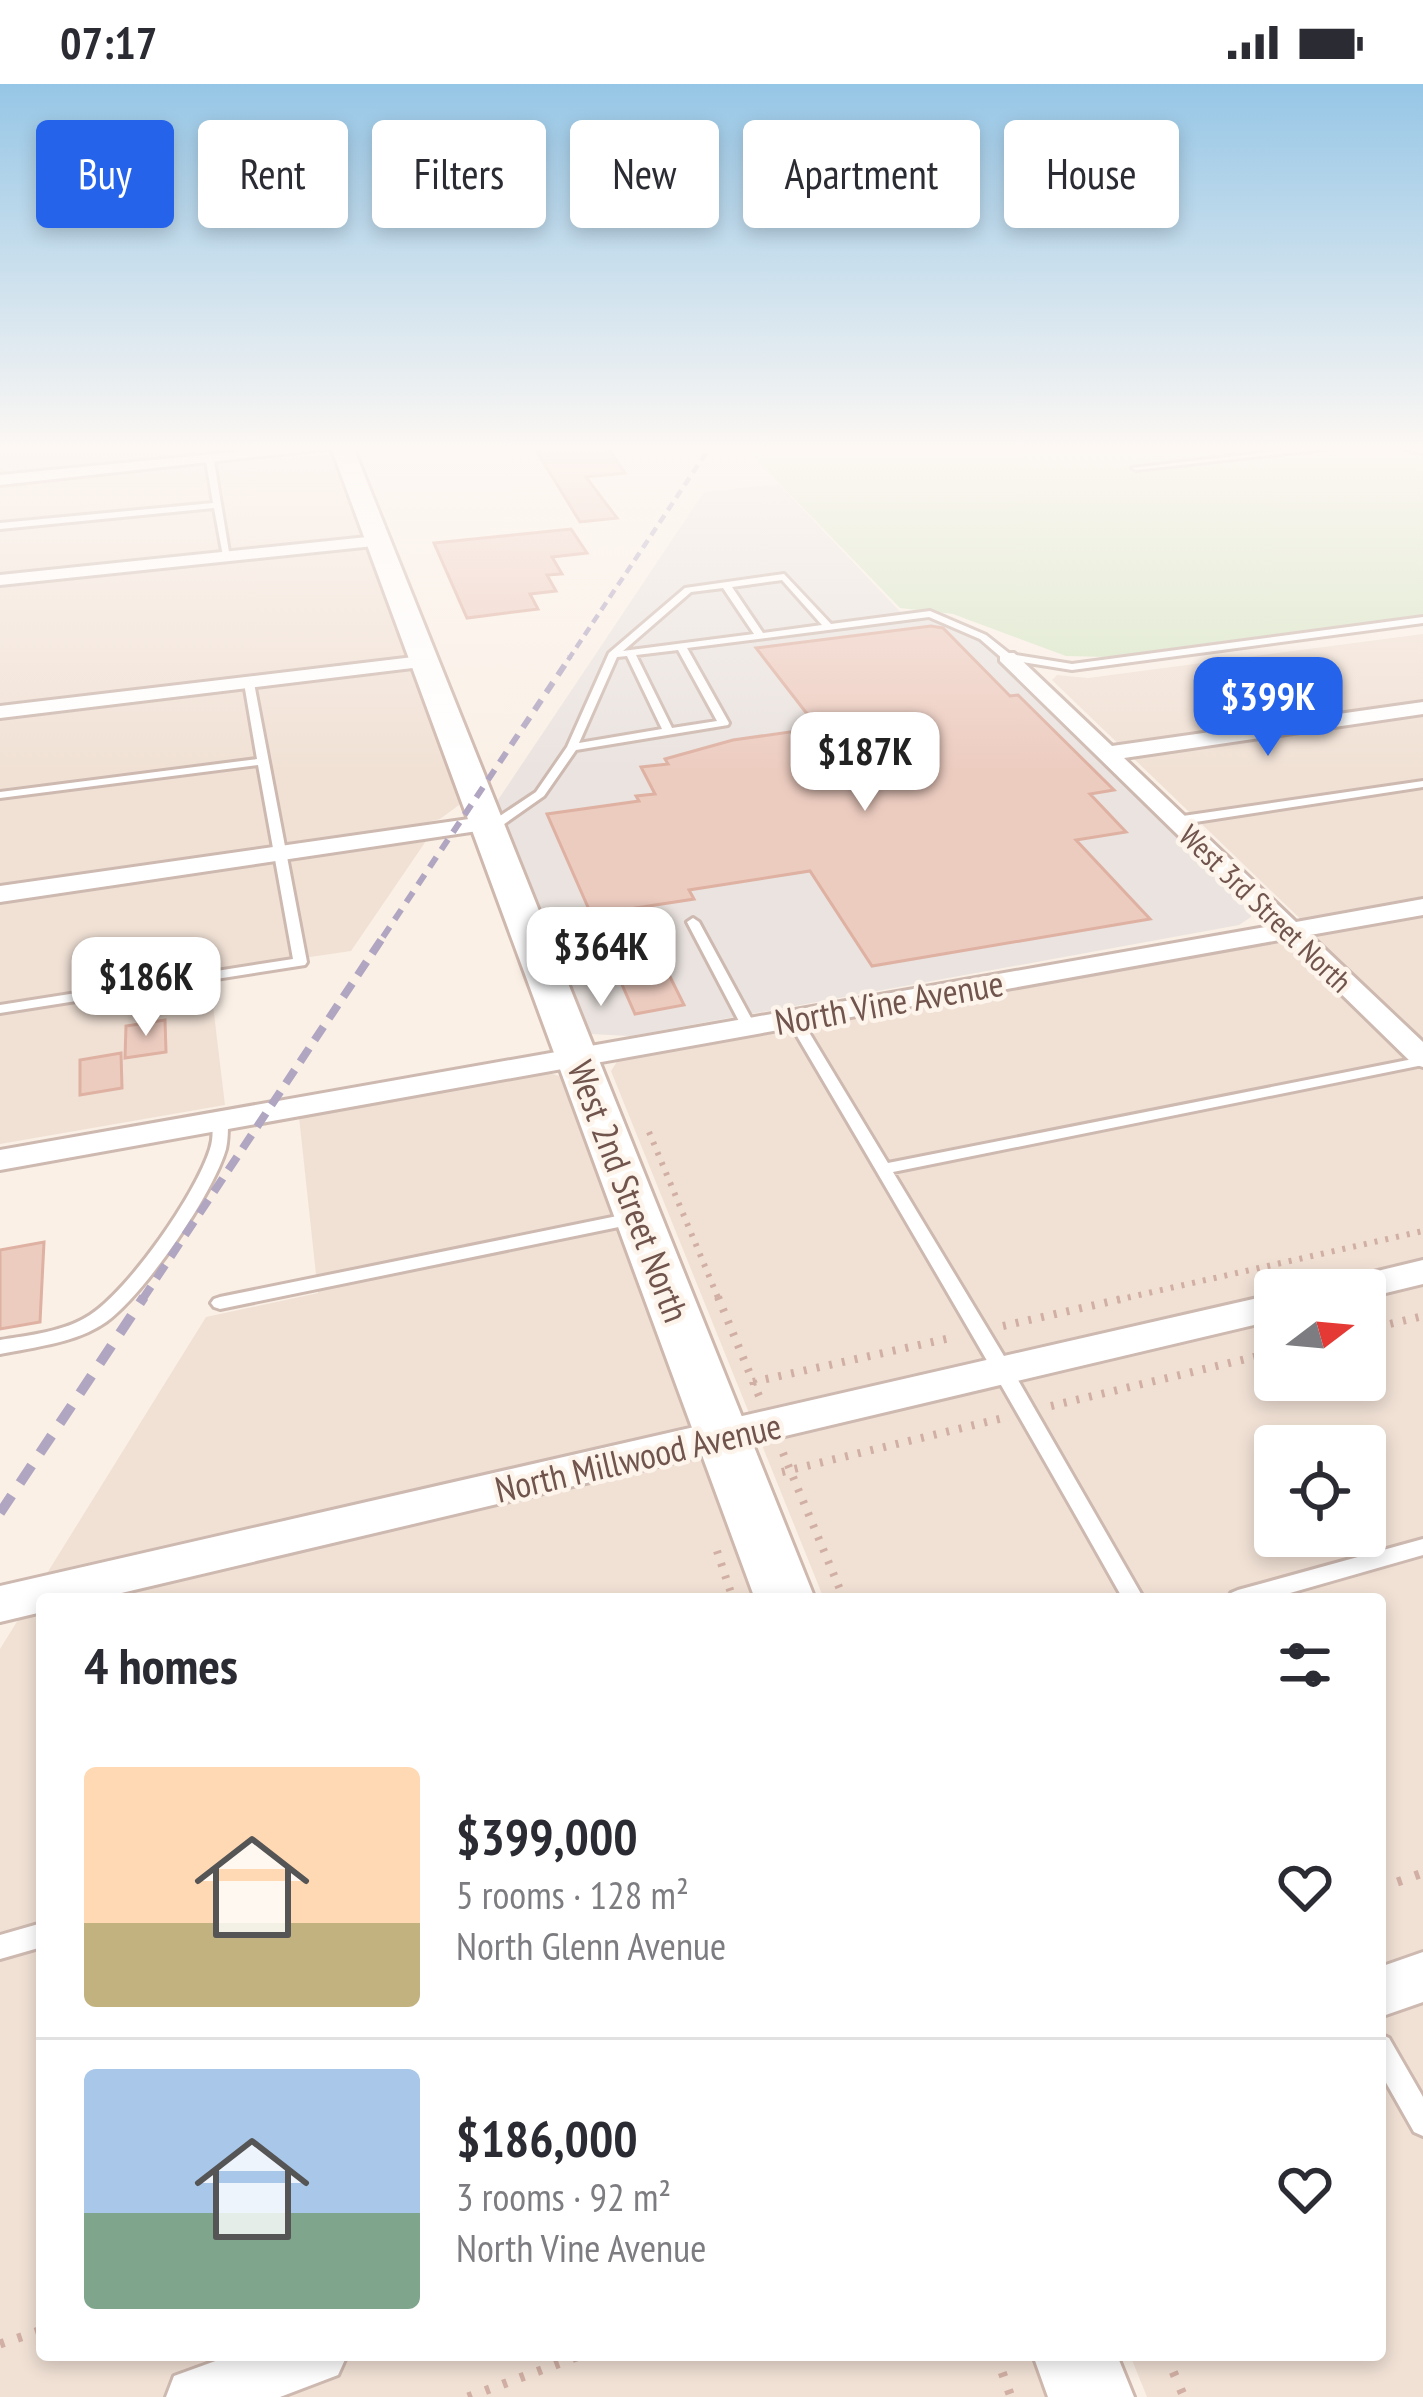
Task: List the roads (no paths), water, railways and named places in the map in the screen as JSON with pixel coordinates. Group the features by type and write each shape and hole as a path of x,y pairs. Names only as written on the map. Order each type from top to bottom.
{"street":[{"path":"0,580 238,555"},
{"name":"West 2nd Street North","path":"381,555 783,1593"},
{"name":"West 3rd Street North","path":"1007,657 1423,1059"},
{"path":"0,712 422,662"},
{"path":"1104,754 1423,708"},
{"path":"0,894 484,828"},
{"name":"North Vine Avenue","path":"0,1160 1423,907"},
{"path":"1386,1281 1423,1272"},
{"name":"North Millwood Avenue","path":"48,1593 1254,1312"},
{"name":"North Millwood Avenue","path":"0,1604 36,1596"},
{"path":"1386,1990 1423,1977"},
{"path":"195,2397 300,2361"},
{"path":"1077,2361 1091,2397"}],"lane":[{"path":"484,828 540,794 572,747 613,655 688,590 784,577 828,626"},
{"path":"727,585 760,635"},
{"path":"613,655 931,614 983,637 1007,657 1072,667 1423,620"},
{"path":"572,747 724,723 680,645"},
{"path":"630,652 668,732"},
{"path":"0,1010 300,962 249,683"},
{"path":"0,795 264,761"},
{"path":"1175,821 1423,784"},
{"path":"693,922 749,1027"},
{"path":"794,1019 1004,1371 1130,1593"},
{"path":"880,1169 1423,1059"},
{"path":"0,1347 72,1333 114,1308 208,1171 219,1145 220,1120"},
{"path":"220,1304 640,1217"},
{"path":"1259,1593 1423,1547"},
{"path":"0,1947 36,1937"},
{"path":"1386,2057 1423,2122"}],"railway":[{"path":"570,657 638,555"},
{"path":"384,935 570,657"},
{"path":"142,1300 384,935"},
{"path":"0,1513 142,1300"}]}
